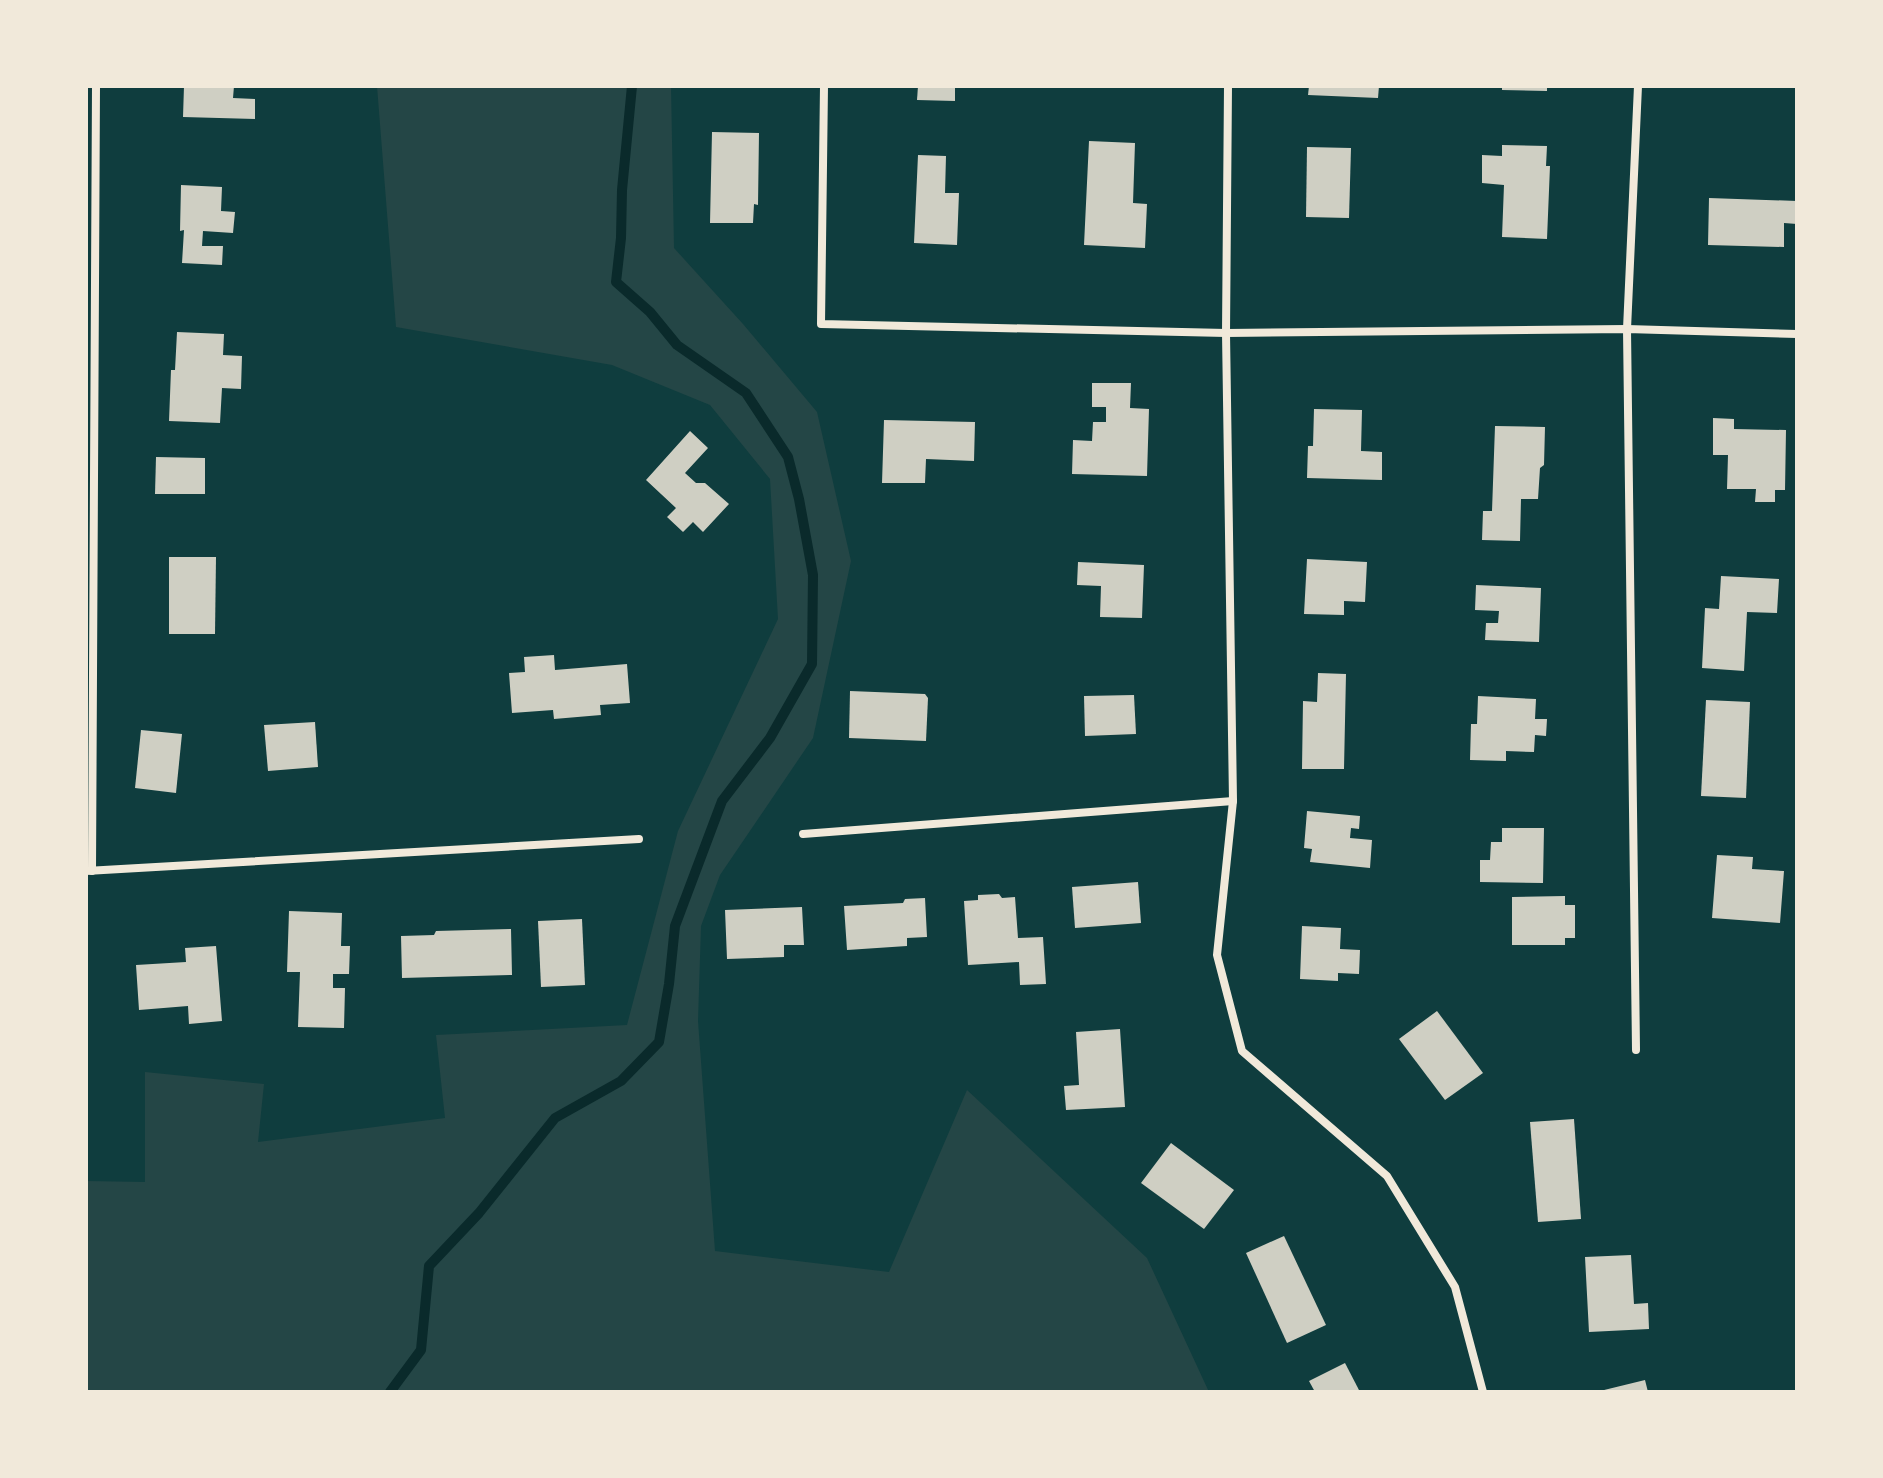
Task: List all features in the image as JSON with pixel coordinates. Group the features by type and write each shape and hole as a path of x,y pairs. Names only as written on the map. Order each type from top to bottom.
{"street":[{"path":"96,86 89,871 639,839"},
{"path":"824,86 821,324 1226,333 1627,329 1797,334"},
{"path":"1228,86 1226,333 1233,801 1217,955 1242,1051 1387,1176 1455,1287 1483,1392"},
{"path":"1636,1050 1627,329 1638,86"},
{"path":"803,834 1233,801"}],"shaded area":[{"path":"377,86 671,86 674,248 817,412 851,561 813,738 720,875 701,926 698,1021 715,1251 889,1272 967,1090 1147,1258 1209,1392 86,1392 86,1181 145,1182 145,1072 264,1084 258,1142 445,1118 436,1035 627,1025 678,831 778,619 770,479 710,405 612,365 396,327"}],"building":[{"path":"184,86 234,86 233,98 255,99 255,119 183,117"},
{"path":"918,86 955,86 955,101 917,100"},
{"path":"1309,86 1379,86 1378,98 1308,95"},
{"path":"1502,86 1547,86 1547,91 1502,90"},
{"path":"712,132 759,133 758,205 754,204 753,223 710,223"},
{"path":"1089,141 1135,143 1133,203 1147,204 1145,248 1084,245"},
{"path":"1502,145 1547,146 1546,166 1550,166 1547,239 1502,237 1504,185 1482,183 1482,155 1502,156"},
{"path":"1307,147 1351,148 1349,218 1306,217"},
{"path":"918,155 946,156 945,193 959,193 957,245 914,243"},
{"path":"181,185 222,187 221,211 235,212 233,233 203,231 202,246 223,246 222,265 182,263 184,230 180,231"},
{"path":"1709,198 1797,201 1797,224 1784,223 1784,247 1708,245"},
{"path":"177,332 224,334 223,355 242,356 241,389 222,388 220,423 169,421 171,370 175,370"},
{"path":"1092,383 1131,383 1130,408 1149,409 1147,476 1072,474 1073,440 1092,441 1093,422 1106,422 1106,407 1092,407"},
{"path":"1314,409 1362,410 1361,451 1382,452 1382,480 1307,478 1308,446 1313,446"},
{"path":"1713,418 1734,419 1734,429 1786,430 1785,490 1775,490 1775,502 1755,502 1756,489 1727,489 1728,455 1713,455"},
{"path":"884,420 975,422 974,461 926,459 925,483 882,483"},
{"path":"1495,426 1545,427 1544,465 1540,468 1538,499 1521,499 1520,541 1482,540 1483,511 1492,511"},
{"path":"690,431 708,448 685,473 696,483 705,483 729,504 703,532 693,522 683,532 667,517 676,508 646,480"},
{"path":"156,457 205,458 205,494 155,494"},
{"path":"169,557 216,557 215,634 169,634"},
{"path":"1307,559 1367,562 1365,602 1344,601 1344,615 1304,614"},
{"path":"1078,562 1144,565 1142,618 1100,617 1101,586 1077,585"},
{"path":"1721,576 1779,579 1777,613 1747,612 1744,671 1702,668 1705,608 1719,609"},
{"path":"1476,585 1541,588 1539,642 1485,640 1486,623 1498,623 1499,611 1475,610"},
{"path":"554,655 555,670 627,664 630,703 600,705 601,715 554,719 553,710 512,713 509,673 525,672 524,657"},
{"path":"1318,673 1346,674 1344,769 1302,769 1303,701 1317,702"},
{"path":"850,691 925,694 928,698 926,741 849,738"},
{"path":"1134,695 1136,734 1085,736 1084,696"},
{"path":"1478,696 1536,699 1535,719 1547,719 1546,736 1535,735 1534,752 1506,751 1506,761 1470,760 1471,724 1477,724"},
{"path":"1706,700 1750,702 1746,798 1701,796"},
{"path":"315,722 318,767 268,771 264,725"},
{"path":"141,730 182,734 176,793 135,788"},
{"path":"1307,811 1360,816 1359,829 1351,828 1350,838 1372,840 1370,868 1310,862 1312,849 1304,848"},
{"path":"1502,828 1544,828 1543,883 1480,882 1480,860 1490,860 1491,842 1502,842"},
{"path":"1717,855 1753,857 1752,869 1784,871 1780,923 1712,918"},
{"path":"1138,882 1141,923 1075,928 1072,887"},
{"path":"999,894 1002,898 1015,897 1018,938 1043,937 1046,984 1020,985 1019,962 968,965 964,901 978,900 978,895"},
{"path":"1565,896 1565,905 1575,905 1575,938 1565,938 1565,945 1512,945 1512,897"},
{"path":"925,898 927,937 907,938 907,946 847,950 844,906 903,903 905,899"},
{"path":"802,907 804,945 784,945 784,957 727,959 725,910"},
{"path":"289,911 342,913 341,946 350,946 349,974 333,974 333,988 345,988 344,1028 298,1027 300,972 287,972"},
{"path":"582,919 585,985 541,987 538,921"},
{"path":"1302,926 1341,928 1340,949 1360,950 1359,974 1338,973 1338,981 1300,979"},
{"path":"511,929 512,975 402,978 401,936 434,935 436,931"},
{"path":"216,946 222,1021 189,1024 188,1006 139,1010 136,965 186,962 185,948"},
{"path":"1437,1011 1483,1073 1445,1100 1399,1039"},
{"path":"1120,1029 1125,1107 1066,1110 1064,1086 1079,1085 1076,1032"},
{"path":"1574,1119 1581,1219 1538,1222 1530,1122"},
{"path":"1171,1143 1234,1190 1204,1229 1141,1183"},
{"path":"1284,1236 1326,1325 1287,1343 1246,1253"},
{"path":"1631,1255 1634,1304 1648,1303 1649,1329 1589,1332 1585,1257"},
{"path":"1345,1363 1360,1392 1315,1392 1309,1381"},
{"path":"1645,1380 1648,1392 1600,1392 1600,1391"}],"waterway":[{"path":"390,1392 421,1350 429,1266 479,1213 555,1118 621,1081 659,1042 675,926 722,801 770,738 812,664 813,575 788,457 746,393 677,345 650,312 616,282 632,86"}]}
